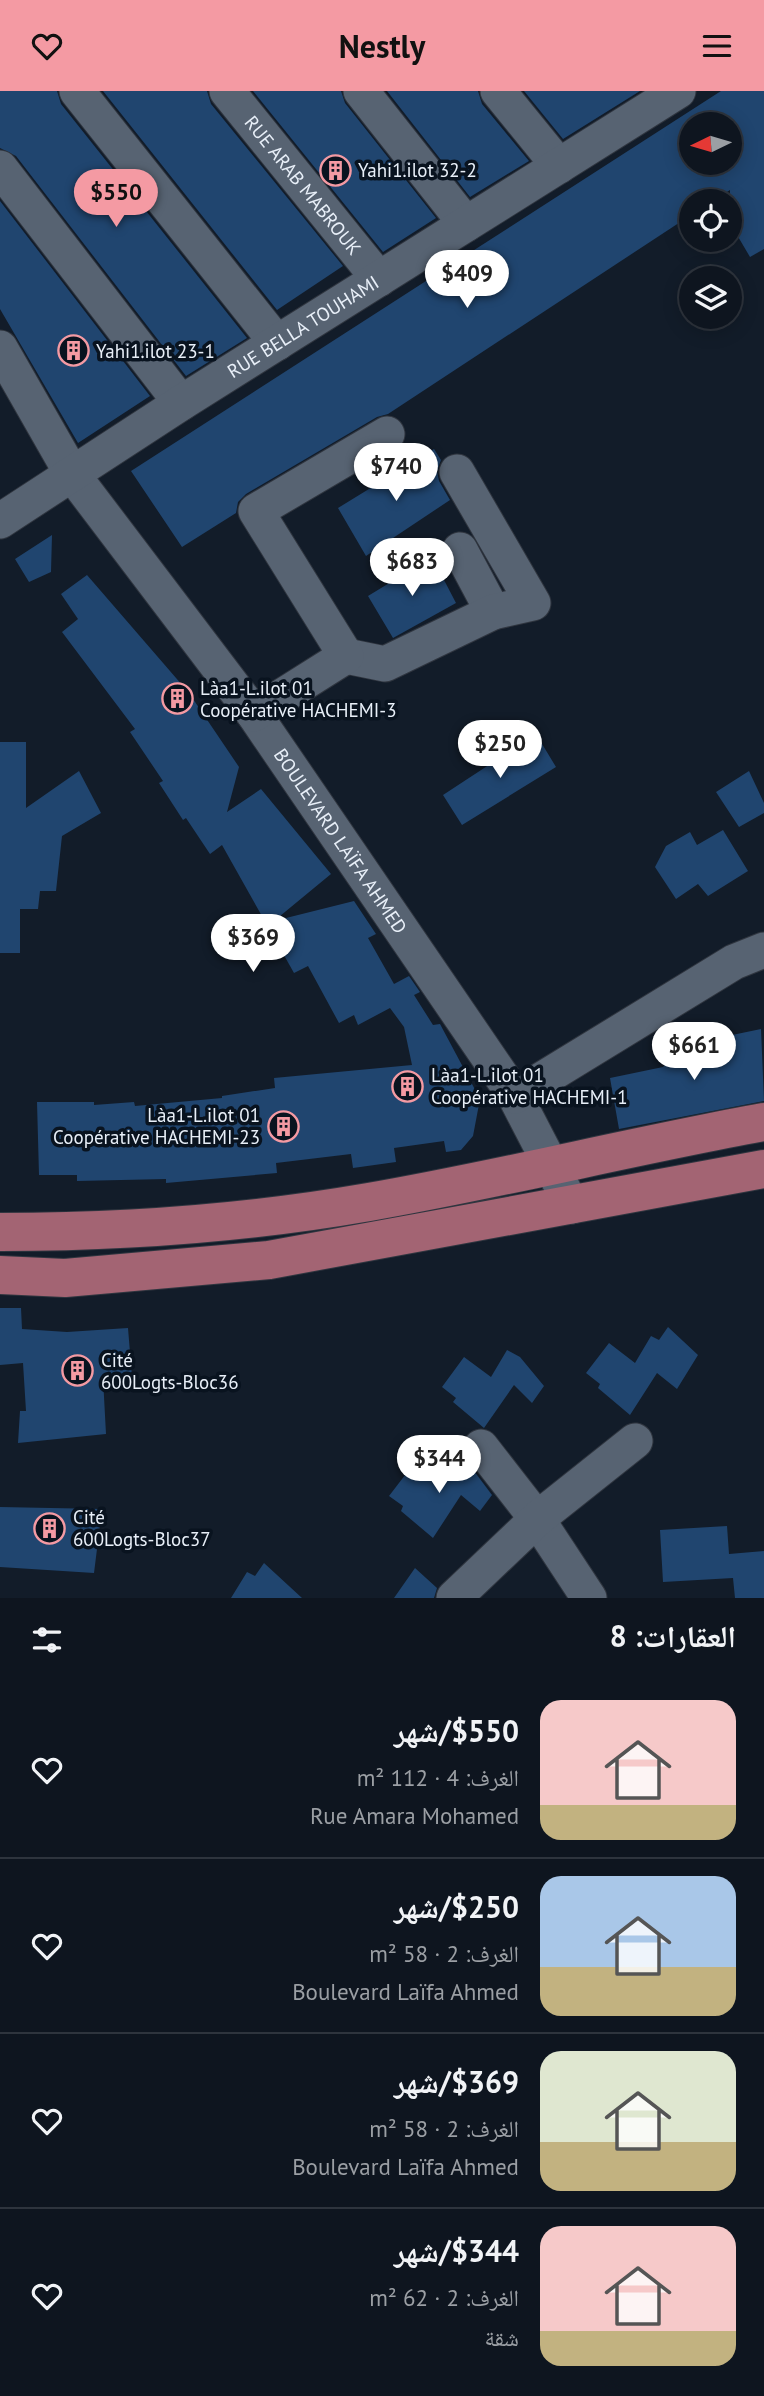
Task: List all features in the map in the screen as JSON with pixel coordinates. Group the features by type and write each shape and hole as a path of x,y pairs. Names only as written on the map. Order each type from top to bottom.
{"main road":[{"path":"0,1233 77,1232 269,1215 367,1202 553,1167 764,1122"},
{"path":"0,1275 65,1278 269,1260 764,1169"}],"street":[{"path":"77,91 277,343"},
{"name":"RUE ARAB MABROUK","path":"227,91 379,279"},
{"path":"361,91 466,224"},
{"path":"498,91 559,166"},
{"name":"RUE BELLA TOUHAMI","path":"0,521 181,403 559,166 662,95"},
{"path":"0,168 181,403"},
{"name":"BOULEVARD LAÏFA AHMED","path":"0,348 72,474 254,714 514,1095 572,1206"},
{"path":"346,656 256,511 387,434"},
{"path":"254,714 346,656 385,664 493,612 533,603 457,473"},
{"path":"460,550 493,612"},
{"path":"514,1095 734,962 764,950"},
{"path":"454,1598 537,1519 635,1441"},
{"path":"481,1447 537,1519 589,1598"}],"building":[{"path":"0,91 57,91 61,104 247,338 186,376 16,156 0,148"},
{"path":"103,91 207,91 211,104 343,266 277,310"},
{"path":"253,91 341,91 345,103 436,218 383,252"},
{"path":"387,91 478,91 482,104 529,161 470,197"},
{"path":"524,91 640,91 563,139"},
{"path":"721,91 764,91 764,249 750,257 742,243 742,189 679,189 679,223 388,414 377,417 246,494 238,502 236,513 182,547 131,471 679,118 679,175 742,175 742,112 688,112"},
{"name":"Yahi1.ilot 23-1","path":"0,201 150,396 78,443 0,309"},
{"path":"434,449 441,460 437,471 439,481 450,500 366,556 338,508"},
{"path":"52,535 51,572 29,582 15,559"},
{"path":"432,557 456,603 393,638 368,596 391,582 388,579"},
{"path":"87,575 189,693 239,767 227,812 261,789 331,874 274,921 354,901 376,934 368,938 394,984 409,976 420,992 414,995 433,1025 440,1024 480,1099 473,1136 461,1150 446,1152 444,1141 394,1148 396,1162 353,1168 351,1154 276,1163 277,1173 166,1183 166,1179 77,1181 77,1175 39,1175 37,1102 94,1102 94,1105 134,1102 135,1106 222,1098 275,1088 274,1078 412,1065 404,1027 390,1008 358,1025 354,1015 339,1023 308,966 294,973 222,845 210,854 186,818 183,820 159,783 163,781 130,732 135,729 62,632 78,619 61,594"},
{"path":"536,734 556,767 462,825 443,795"},
{"path":"0,742 26,742 26,808 79,771 101,813 62,836 56,891 40,891 38,909 20,909 20,953 0,953"},
{"path":"749,771 764,803 764,813 739,827 716,792"},
{"path":"723,830 748,871 708,896 698,884 676,899 655,867 666,846 690,832 697,845"},
{"path":"761,1029 764,1101 619,1129 610,1078 663,1067 684,1045"},
{"name":"Cité 600Logts-Bloc36","path":"0,1308 21,1308 22,1329 67,1332 128,1328 132,1377 103,1378 106,1434 18,1443 20,1411 26,1411 23,1363 0,1365"},
{"path":"668,1327 698,1355 677,1389 657,1373 630,1415 598,1388 600,1384 586,1373 609,1343 635,1363 651,1336 659,1340"},
{"path":"507,1350 520,1357 544,1386 532,1403 514,1385 484,1428 453,1402 456,1398 442,1387 464,1357 491,1377"},
{"path":"454,1459 462,1463 465,1459 492,1495 480,1511 461,1495 433,1538 401,1511 403,1506 389,1496 412,1466 438,1485"},
{"name":"Cité 600Logts-Bloc37","path":"0,1507 102,1509 94,1573 0,1567"},
{"path":"727,1526 729,1554 764,1551 764,1598 735,1598 733,1578 663,1582 660,1530"},
{"path":"264,1563 302,1598 231,1598 247,1572 255,1576"},
{"path":"415,1568 437,1588 434,1598 394,1598"}],"place":[{"name":"Yahi1.ilot 32-2","path":"335,170"},
{"name":"Yahi1.ilot 23-1","path":"73,351"},
{"name":"Làa1-L.ilot 01 Coopérative HACHEMI-3","path":"177,699"},
{"name":"Làa1-L.ilot 01 Coopérative HACHEMI-1","path":"408,1086"},
{"name":"Làa1-L.ilot 01 Coopérative HACHEMI-23","path":"283,1126"},
{"name":"Cité 600Logts-Bloc36","path":"78,1371"},
{"name":"Cité 600Logts-Bloc37","path":"50,1528"}]}
